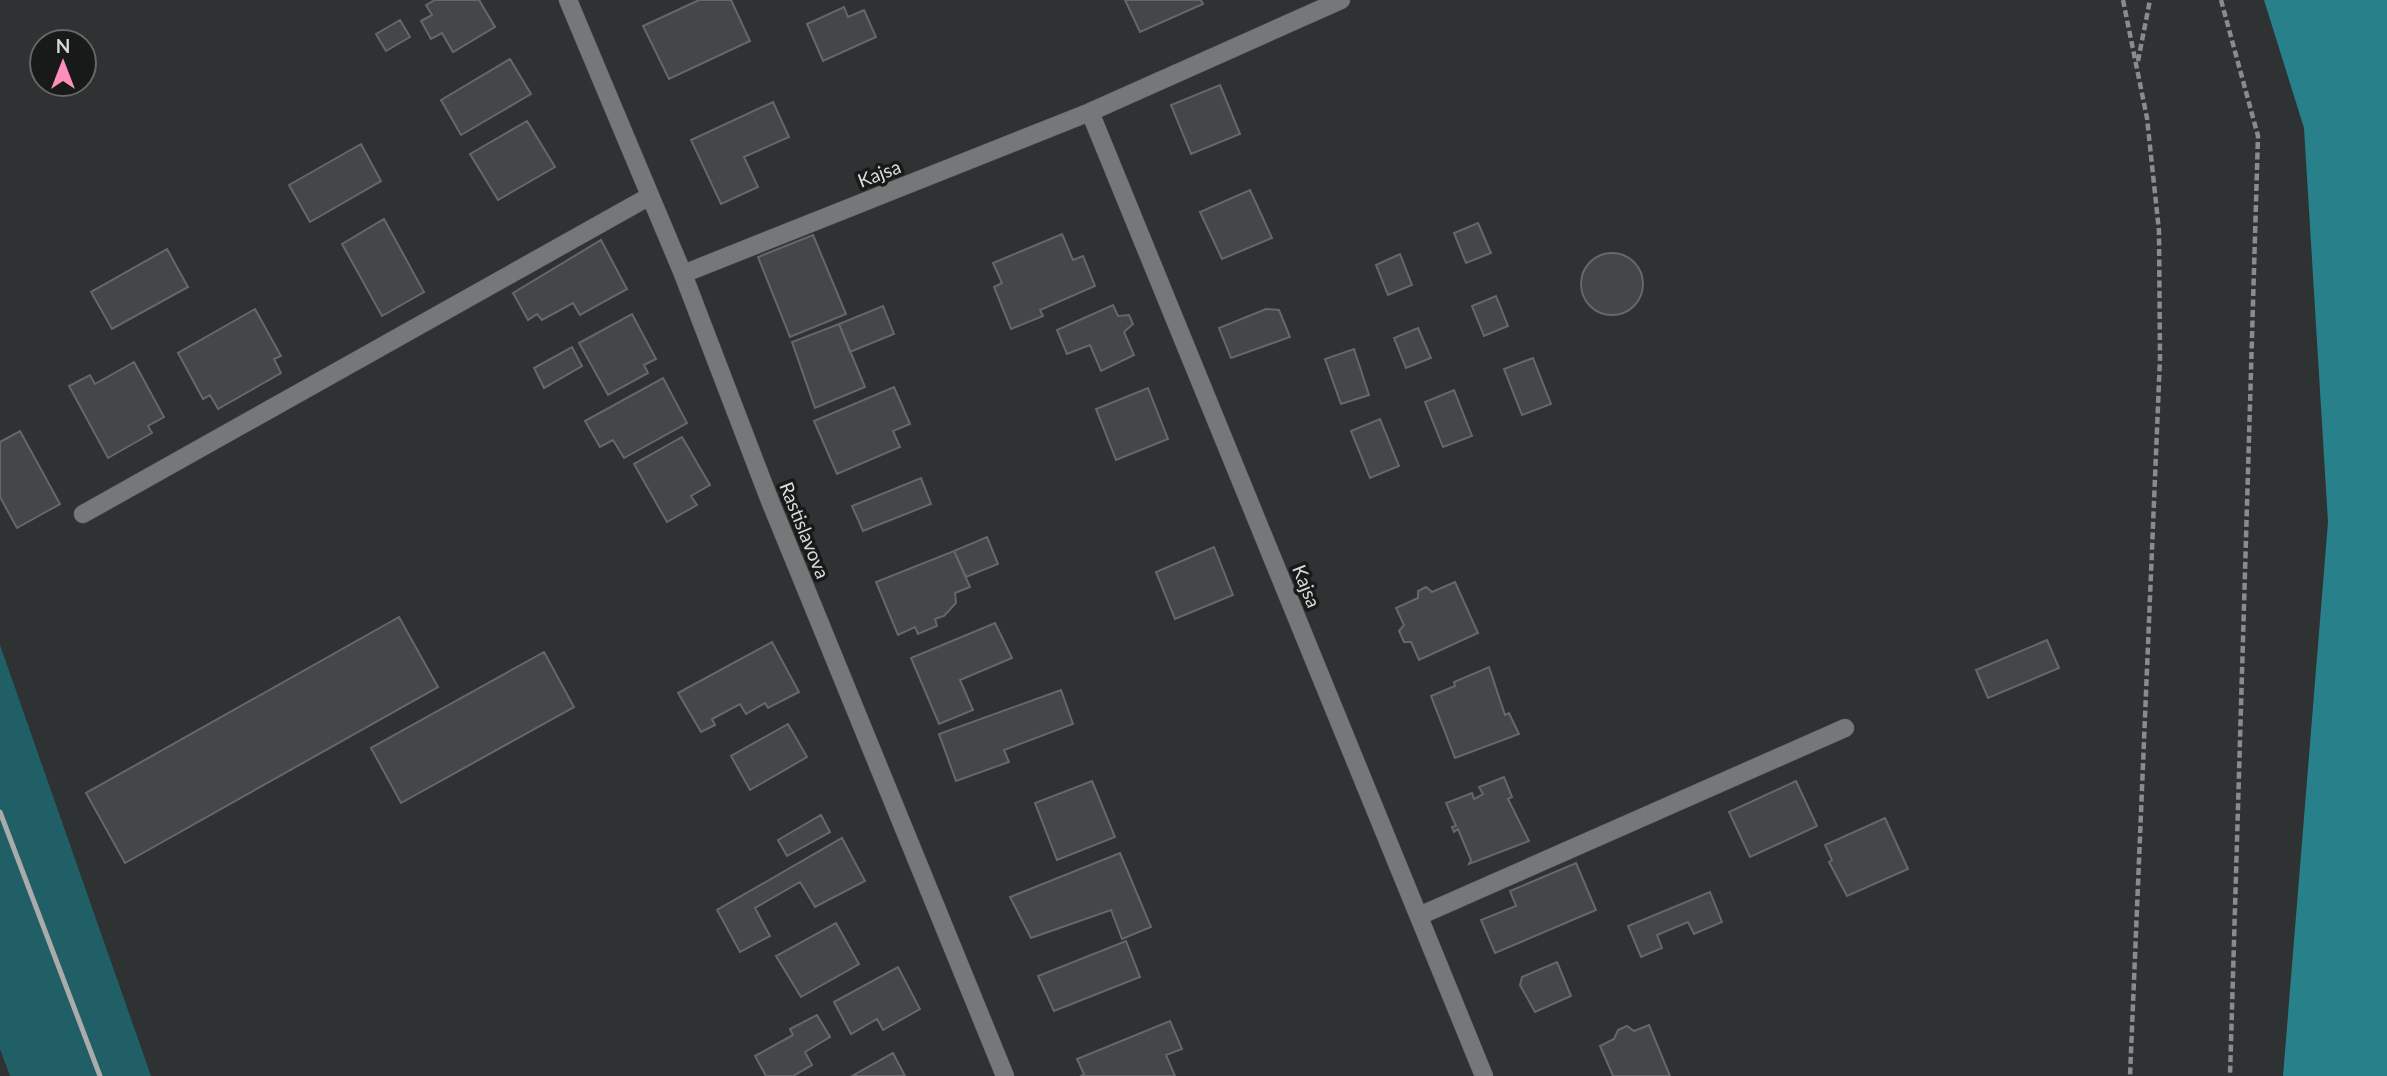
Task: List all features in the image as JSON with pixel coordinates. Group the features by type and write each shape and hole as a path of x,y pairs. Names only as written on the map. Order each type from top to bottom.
{"street":[{"name":"Rastislavova","path":"568,0 683,274 770,502 1005,1076"},
{"name":"Kajsa","path":"683,274 1090,112 1341,0"},
{"name":"Kajsa","path":"1090,112 1484,1076"},
{"path":"82,514 650,196"},
{"path":"1419,916 1845,729"}],"path":[{"path":"2123,0 2147,118 2159,231 2160,358 2130,1076"},
{"path":"2137,64 2150,0"},
{"path":"2221,0 2258,136 2230,1076"}],"shaded area":[{"path":"2264,0 2387,0 2387,1076 2283,1076 2328,522 2304,128"},
{"path":"0,645 151,1076 10,1076 0,1049"}],"building":[{"path":"435,0 479,0 495,27 453,52 442,33 431,39 421,21 432,15 426,5"},
{"path":"699,0 731,0 750,41 669,79 643,26"},
{"path":"1125,0 1201,0 1203,4 1140,32"},
{"path":"844,7 848,17 864,10 876,37 823,61 807,24"},
{"path":"400,20 410,37 386,51 376,34"},
{"path":"510,59 531,94 461,135 441,100"},
{"path":"1220,85 1240,134 1191,154 1171,105"},
{"path":"773,102 789,137 744,157 758,187 721,204 691,140"},
{"path":"527,121 555,167 498,200 470,154"},
{"path":"361,144 381,181 310,222 289,185"},
{"path":"1250,190 1272,238 1222,259 1200,212"},
{"path":"384,219 424,292 382,316 342,244"},
{"path":"1478,223 1491,253 1466,263 1454,233"},
{"path":"1062,234 1073,260 1083,256 1095,286 1040,310 1043,316 1011,329 994,287 1002,283 993,263"},
{"path":"813,235 846,314 790,337 758,257"},
{"path":"601,240 627,289 580,315 573,303 542,320 537,314 528,320 513,293"},
{"path":"167,249 188,287 112,329 91,292"},
{"path":"1612,253 1634,262 1643,284 1634,306 1612,315 1590,306 1581,284 1590,262"},
{"path":"1400,254 1412,285 1388,295 1376,265"},
{"path":"1496,296 1508,326 1484,336 1472,306"},
{"path":"1113,305 1118,316 1129,315 1133,324 1124,332 1134,355 1101,371 1090,345 1067,354 1057,330"},
{"path":"883,306 894,334 850,352 839,324"},
{"path":"255,309 281,356 274,359 281,373 218,409 210,395 203,399 178,353"},
{"path":"1266,309 1279,310 1290,337 1231,358 1219,328"},
{"path":"632,314 656,359 644,365 648,373 608,395 579,343"},
{"path":"839,324 865,387 815,408 792,342"},
{"path":"1418,328 1431,358 1406,368 1394,338"},
{"path":"572,347 582,366 544,388 534,368"},
{"path":"1354,349 1369,395 1341,404 1325,359"},
{"path":"1533,358 1551,404 1522,415 1504,369"},
{"path":"134,362 164,417 148,426 152,433 108,458 69,386 90,375 95,384"},
{"path":"663,378 687,423 624,458 613,440 600,447 585,421"},
{"path":"894,387 910,424 893,431 900,447 837,474 814,421"},
{"path":"1148,388 1168,439 1116,460 1096,409"},
{"path":"1454,390 1472,436 1443,447 1425,402"},
{"path":"1380,419 1399,466 1370,478 1351,431"},
{"path":"20,431 60,504 17,528 0,497 0,442"},
{"path":"682,437 710,485 691,496 697,505 667,522 634,464"},
{"path":"921,478 931,504 863,531 852,506"},
{"path":"987,537 998,564 966,577 954,551"},
{"path":"1214,547 1233,595 1175,619 1156,572"},
{"path":"954,551 970,587 955,593 956,603 944,616 935,619 937,626 918,634 915,627 898,635 876,582"},
{"path":"1455,582 1478,633 1419,660 1411,642 1404,642 1399,631 1404,625 1396,608 1418,598 1418,591 1426,587 1432,592"},
{"path":"399,617 438,687 125,863 86,793"},
{"path":"995,623 1012,658 960,680 973,710 939,724 911,658"},
{"path":"2047,640 2059,668 1988,698 1976,670"},
{"path":"772,642 799,692 768,708 765,703 746,714 740,704 712,719 715,725 701,732 678,693"},
{"path":"544,652 574,707 401,803 371,748"},
{"path":"1489,667 1505,715 1509,713 1519,734 1455,758 1431,696 1455,686 1454,682"},
{"path":"1061,690 1073,724 1004,750 1009,762 956,781 939,734"},
{"path":"788,724 807,757 750,790 731,756"},
{"path":"1504,777 1512,797 1508,799 1529,841 1469,864 1471,860 1458,829 1454,832 1452,827 1456,826 1446,803 1472,793 1474,799 1483,794 1479,787"},
{"path":"1092,781 1115,837 1057,860 1035,803"},
{"path":"1796,781 1817,826 1750,857 1729,812"},
{"path":"821,815 830,832 787,856 778,840"},
{"path":"1885,818 1908,869 1847,896 1829,862 1832,860 1825,845"},
{"path":"842,838 865,881 815,907 800,882 755,908 770,936 740,952 717,910"},
{"path":"1120,853 1151,927 1122,939 1111,910 1031,938 1010,897"},
{"path":"1576,863 1596,910 1495,953 1481,920 1516,906 1510,891"},
{"path":"1710,892 1722,922 1694,934 1688,922 1657,935 1662,948 1641,957 1628,926"},
{"path":"836,923 859,964 801,997 776,956"},
{"path":"1126,941 1140,977 1054,1011 1038,976"},
{"path":"1557,962 1571,996 1535,1012 1520,985 1522,977"},
{"path":"898,967 920,1009 883,1030 877,1019 851,1034 834,1002"},
{"path":"817,1015 830,1037 805,1052 812,1065 793,1076 766,1076 755,1056 793,1035 790,1029"},
{"path":"1170,1021 1182,1049 1166,1055 1175,1076 1081,1076 1084,1074 1077,1059"},
{"path":"1649,1025 1670,1076 1613,1076 1600,1046 1614,1039 1618,1030 1627,1026 1634,1031"},
{"path":"893,1053 905,1076 852,1076"}],"railway":[{"path":"0,812 100,1076"}]}
